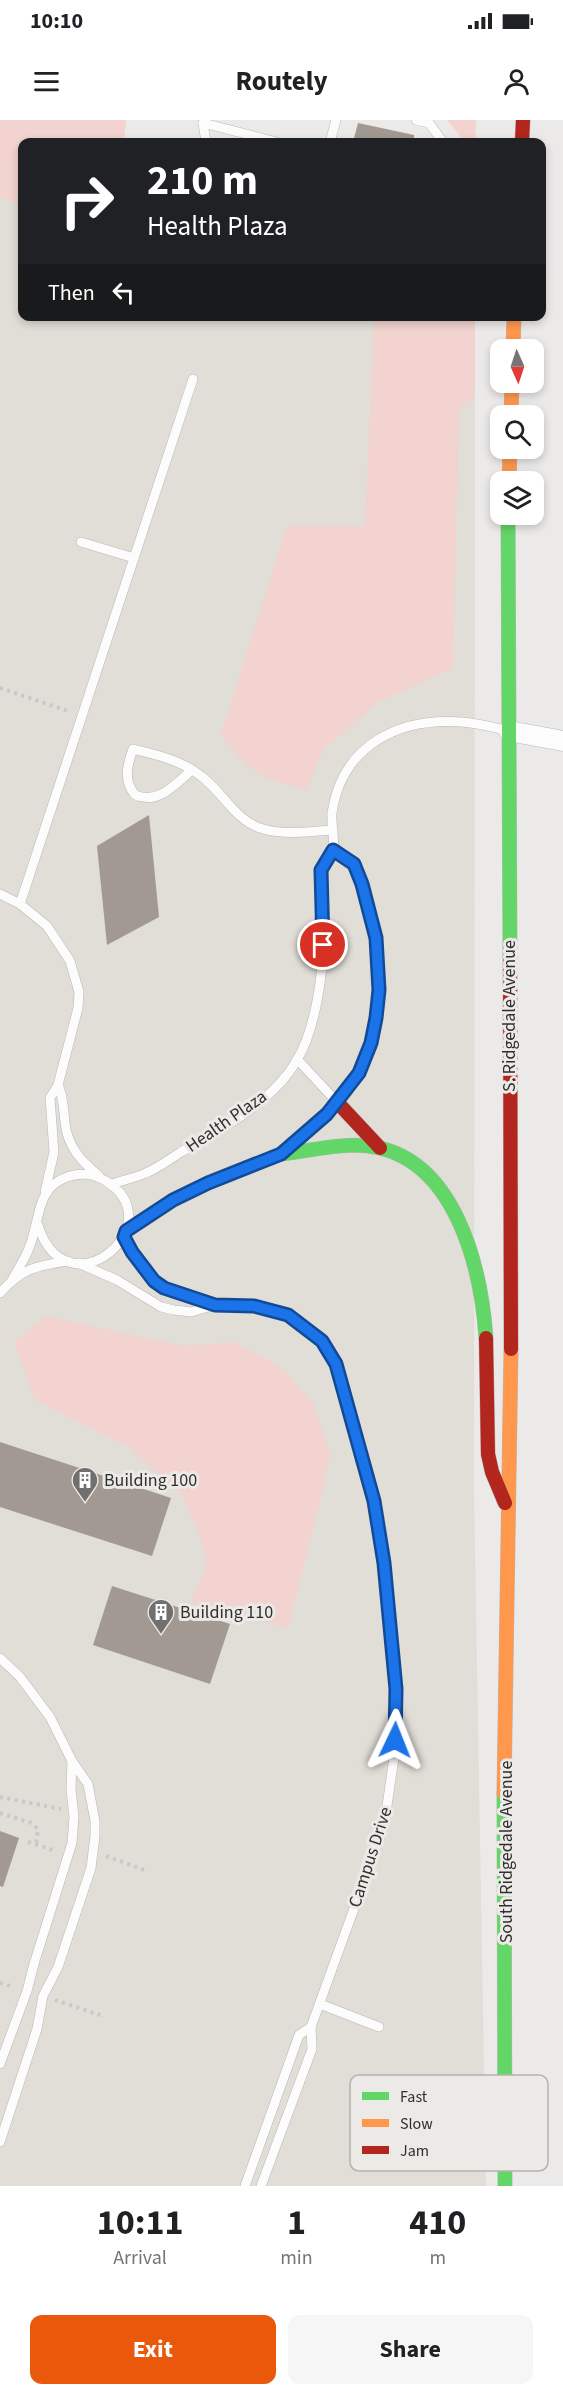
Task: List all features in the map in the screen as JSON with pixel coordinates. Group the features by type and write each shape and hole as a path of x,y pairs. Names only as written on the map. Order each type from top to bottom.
{"main road":[{"path":"522,138 523,120"},
{"path":"513,339 514,321"},
{"name":"S. Ridgedale Avenue","path":"508,525 510,1518"},
{"path":"338,1103 380,1148"},
{"path":"281,1154 338,1146 380,1148 404,1158 429,1178 447,1198 462,1223 476,1261 485,1309 489,1461 510,1518"},
{"name":"South Ridgedale Avenue","path":"505,2075 504,1817 510,1518"},
{"name":"South Ridgedale Avenue","path":"505,2171 505,2186"}],"street":[{"path":"509,731 563,741"}],"lane":[{"path":"331,138 336,120"},
{"path":"417,120 429,123 440,138"},
{"path":"206,138 204,122 262,138"},
{"path":"20,904 193,379"},
{"path":"81,542 134,558"},
{"name":"Health Plaza","path":"112,1184 147,1173 217,1131 252,1107 282,1081 297,1059 308,1035 318,990 323,945 321,870 333,850 332,812 352,763 379,738 410,724 433,721 463,722 509,731"},
{"path":"192,770 162,795 142,798 135,795 128,786 126,777 133,749 182,764 192,770 202,776 234,812 262,829 292,832 332,830"},
{"path":"125,1234 173,1200 208,1183 281,1154 317,1125 338,1103 359,1073 371,1043 379,990 376,938 362,884 354,864 333,850"},
{"path":"0,894 20,904 48,926 62,945 76,976 78,1008 58,1085 50,1098 54,1152 45,1194 39,1209 38,1225 29,1250 12,1280"},
{"path":"297,1059 338,1103"},
{"path":"38,1225 42,1239 51,1251 68,1261 78,1263 97,1262 113,1252 125,1234 128,1222 127,1208 121,1195 112,1184 79,1159 72,1148 66,1132 64,1099 58,1085"},
{"path":"45,1194 55,1183 69,1176 84,1174 99,1176"},
{"name":"Campus Drive","path":"125,1234 132,1252 154,1281 177,1294 192,1296 215,1305"},
{"path":"0,1293 26,1270 68,1261"},
{"name":"Campus Drive","path":"78,1263 117,1280 161,1307 191,1312 215,1305 254,1306 272,1310 300,1322 322,1341 336,1364 374,1501 384,1563 396,1689 394,1758 389,1796 384,1826 311,2027 312,2049 261,2186"},
{"path":"0,1658 20,1677 50,1717 72,1761 88,1784 95,1821 94,1855 58,1967 43,1996 37,2029 0,2142"},
{"path":"0,2064 27,1991 72,1843 74,1817 71,1789 72,1761"},
{"path":"320,2004 379,2027"},
{"name":"Campus Drive","path":"245,2186 299,2035 311,2027"}],"path":[{"path":"0,688 68,711"},
{"path":"0,1797 64,1809"},
{"path":"0,1813 31,1823 38,1828 36,1844"},
{"path":"28,1842 62,1852"},
{"path":"103,1855 147,1870"},
{"path":"0,1983 19,1989"},
{"path":"54,2000 100,2015"}],"shaded area":[{"path":"0,120 36,120 25,138 18,138 18,321 475,321 474,1494 484,2075 350,2075 350,2171 486,2171 486,2186 0,2186"},
{"path":"0,120 126,120 124,138 18,138 18,204 0,197"},
{"path":"447,120 476,120 475,138 462,138"},
{"path":"374,321 475,321 475,396 459,409 453,668 380,701 323,750 307,790 278,782 249,766 221,734 287,526 365,526"},
{"path":"46,1316 184,1346 233,1342 280,1366 313,1402 330,1454 288,1628 190,1602 207,1565 198,1529 181,1494 130,1448 35,1400 14,1342"}],"building":[{"path":"358,123 414,135 414,138 354,138"},
{"path":"149,815 159,917 107,945 97,846"},
{"name":"Building 100","path":"0,1442 171,1498 152,1556 0,1507"},
{"name":"Building 110","path":"112,1586 230,1624 210,1684 93,1645"},
{"path":"0,1831 19,1838 3,1887 0,1886"}],"traffic: fast":[{"path":"508,525 510,956"},
{"path":"281,1154 335,1146 368,1146 398,1154 422,1170 442,1192 458,1219 478,1279 486,1338"},
{"path":"504,1793 505,2075"},
{"path":"505,2171 505,2186"}],"traffic: slow":[{"path":"513,339 514,321"},
{"path":"511,405 512,393"},
{"path":"509,471 510,459"},
{"path":"504,1793 511,1349"}],"traffic: jam":[{"path":"522,138 523,120"},
{"path":"510,956 511,1349"},
{"path":"338,1103 380,1148"},
{"path":"486,1338 488,1454 492,1472 505,1503"}],"place":[{"name":"Building 100","path":"85,1503"},
{"name":"Building 110","path":"161,1635"}],"route":[{"path":"323,945 321,870 333,850 354,864 362,884 376,938 379,990 376,1018 371,1043 359,1073 338,1103 317,1125 288,1146 281,1154 208,1183 173,1200 126,1231 124,1237 132,1252 154,1281 164,1288 215,1305 254,1306 288,1315 322,1341 336,1364 374,1501 384,1563 396,1689 395,1740"}]}
